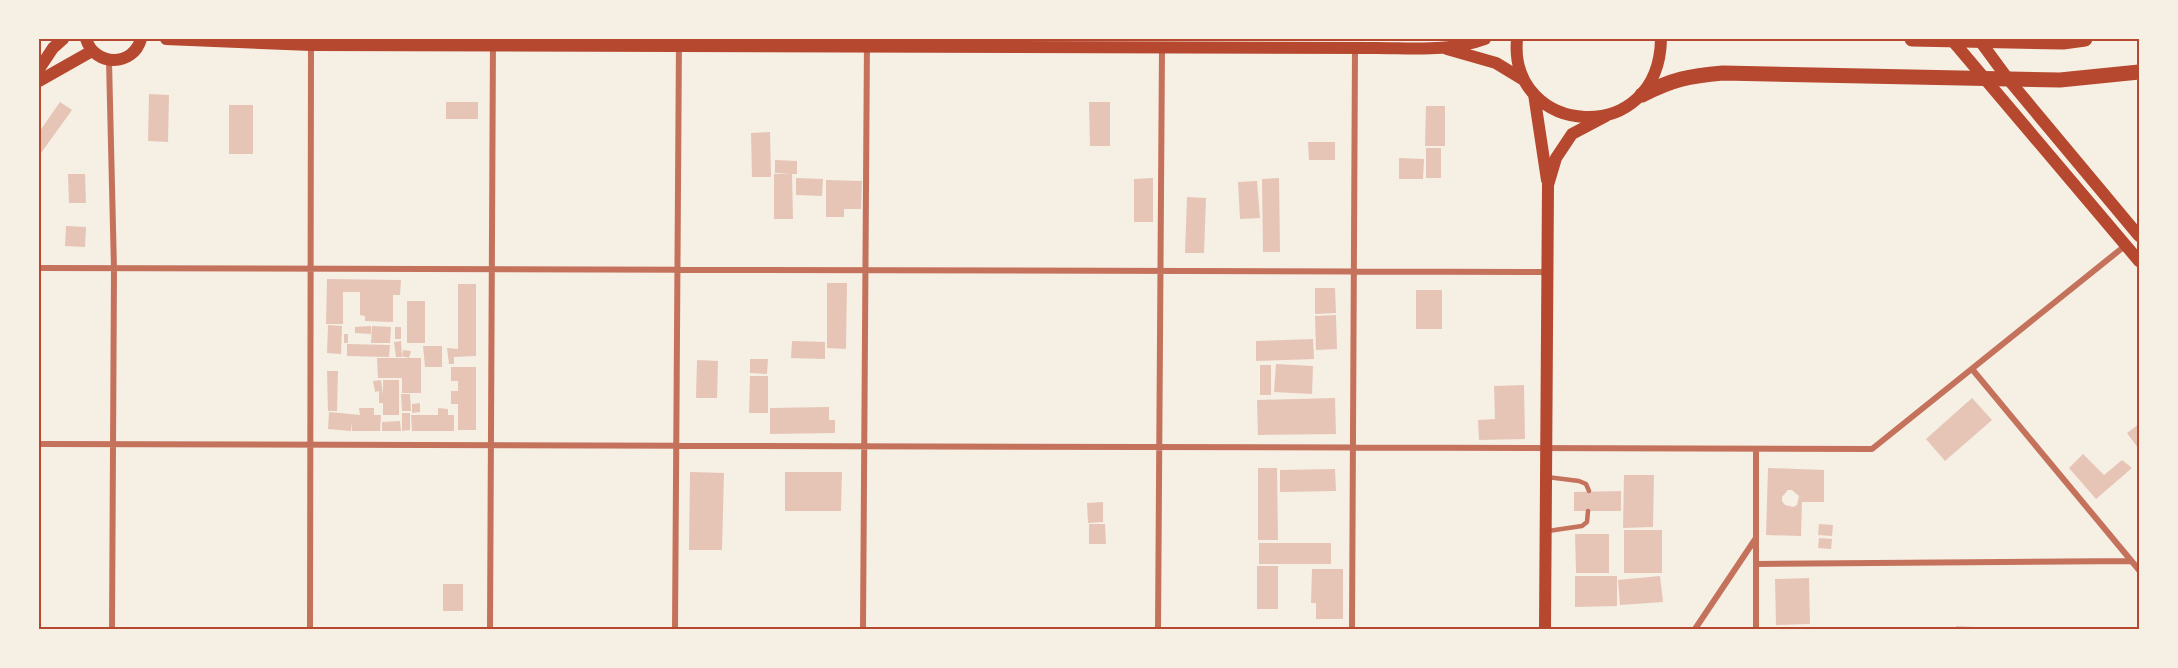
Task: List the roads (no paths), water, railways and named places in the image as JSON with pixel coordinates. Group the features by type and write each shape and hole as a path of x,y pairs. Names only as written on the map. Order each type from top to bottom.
{"main road":[{"path":"39,69 53,48 63,39"},
{"path":"39,81 89,45 99,57 109,61 118,61 135,51 141,39"},
{"path":"166,39 311,42 867,43 1355,48 1376,43 1443,48 1468,45 1485,39"},
{"path":"1517,39 1516,52 1524,80 1534,94 1549,106 1567,115 1586,118 1606,116"},
{"path":"1642,94 1653,77 1660,57 1660,39"},
{"path":"1912,39 2063,42 2085,39"},
{"path":"1954,40 2139,261"},
{"path":"1980,41 2008,79 2139,236"},
{"path":"1443,48 1496,63 1524,80"},
{"path":"1548,184 1556,158 1572,134 1625,108 1642,94 1668,82 1693,76 1723,73 2060,80 2139,72"},
{"path":"1534,94 1548,184 1545,629"}],"street":[{"path":"310,629 311,42"},
{"path":"490,629 493,42"},
{"path":"675,629 679,42"},
{"path":"863,629 867,43"},
{"path":"1158,629 1162,47"},
{"path":"1352,629 1355,48"},
{"path":"109,61 114,269 112,629"},
{"path":"39,444 1872,449 2126,245"},
{"path":"39,268 1547,272"},
{"path":"1972,369 2139,570"},
{"path":"1756,449 1756,629"},
{"path":"1695,629 1756,538"},
{"path":"1756,564 2131,561"}],"lane":[{"path":"1546,477 1579,481 1586,484 1589,491"},
{"path":"1546,532 1582,526 1587,522 1588,511"}]}
